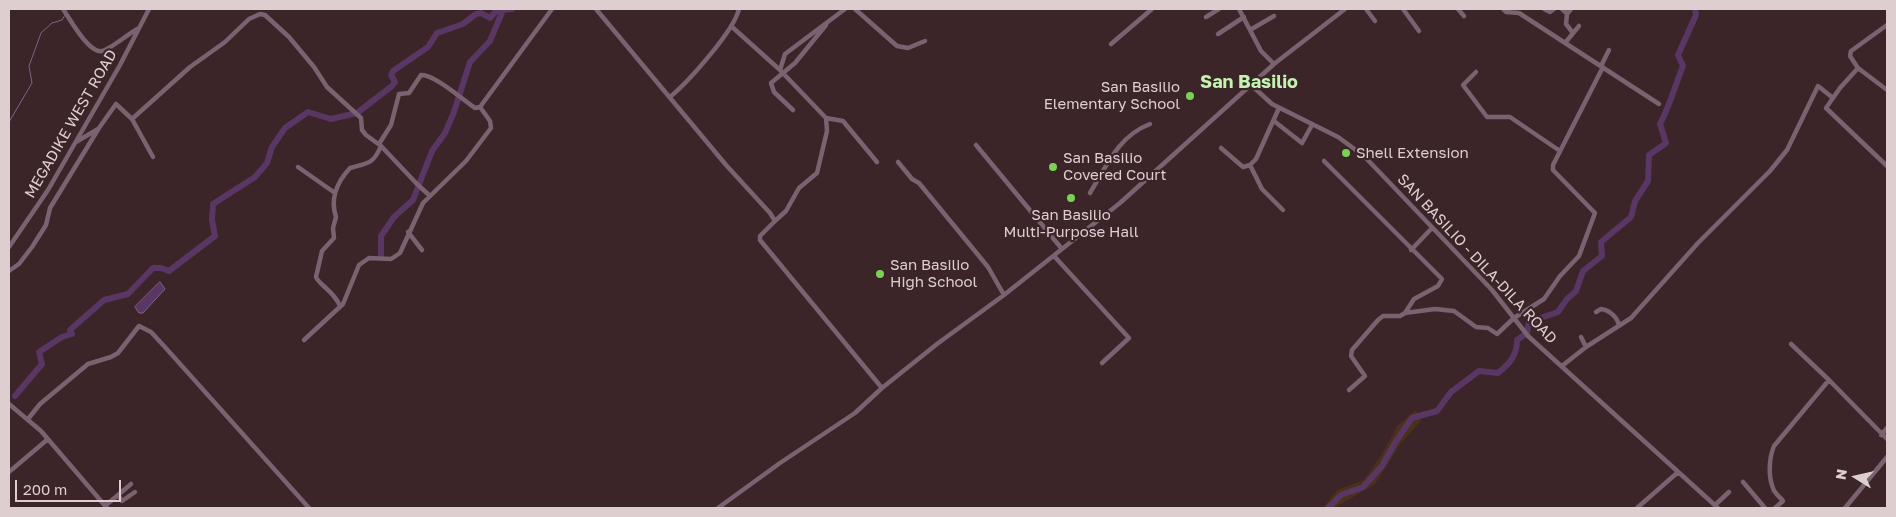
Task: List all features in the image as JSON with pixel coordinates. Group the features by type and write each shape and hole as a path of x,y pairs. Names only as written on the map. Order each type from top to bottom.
{"street":[{"path":"63,9 83,39 95,51 107,48 140,27"},
{"name":"MEGADIKE WEST ROAD","path":"9,247 33,215 149,9"},
{"path":"340,306 334,294 316,277 322,251 334,238 333,228 336,217 332,207 335,192 350,168 362,166 374,160 391,125 399,94 409,93 421,75 427,75 475,108 480,107 552,9"},
{"path":"596,9 726,165 770,213 774,221"},
{"path":"670,97 686,82 731,26 739,9"},
{"path":"781,71 785,54 845,9"},
{"path":"855,9 897,46 908,48 925,41"},
{"path":"1111,44 1152,9"},
{"path":"1206,17 1219,9"},
{"path":"1239,9 1261,50 1274,64"},
{"path":"718,508 780,463 855,413 882,388 1054,256 1107,213 1250,84 1345,9"},
{"path":"1366,9 1375,21"},
{"path":"1402,9 1419,31"},
{"path":"1458,9 1464,16"},
{"path":"1503,9 1506,12 1519,13 1659,104"},
{"path":"1544,9 1550,12 1554,9"},
{"path":"1562,9 1568,14"},
{"path":"1571,9 1566,24 1573,33"},
{"path":"132,119 190,67 225,42 249,19 260,14 265,15 289,37 314,67 327,87 361,118 362,130 380,145 430,196"},
{"path":"1250,30 1274,16"},
{"path":"1218,34 1244,18"},
{"path":"793,110 771,89 771,83 781,71 795,63 826,25"},
{"path":"1887,25 1851,51 1850,56 1858,68 1887,90"},
{"path":"731,26 781,71 826,118 843,121 877,162"},
{"path":"1565,43 1580,26"},
{"path":"1349,390 1365,376 1350,356 1352,350 1383,316 1400,316 1405,313 1435,309 1454,311 1470,323 1488,328 1495,334 1540,302 1553,288 1560,276 1579,256 1595,218 1593,210 1553,170 1560,151 1609,50"},
{"path":"1858,68 1827,105 1828,111 1887,166"},
{"path":"1476,72 1463,85 1482,112 1491,118 1510,117 1560,151"},
{"name":"SAN BASILIO - DILA-DILA ROAD","path":"1250,84 1279,108 1338,137 1364,156 1492,290 1528,336 1716,507"},
{"path":"1562,366 1586,347 1631,318 1698,243 1780,159 1791,144 1818,86 1833,98"},
{"path":"9,271 19,264 32,247 46,225 50,208 116,104 132,119 153,157"},
{"path":"304,340 346,300 359,265 369,258 388,260 397,257 423,203 466,161 491,128 490,121 480,107"},
{"path":"1221,148 1243,167 1250,165 1256,159 1279,108"},
{"path":"826,118 827,131 817,173 799,188 786,211 760,236 760,240 882,388"},
{"path":"1274,121 1302,143 1312,124"},
{"path":"1090,193 1109,159 1126,138 1139,128 1150,124"},
{"path":"75,142 99,128"},
{"path":"976,145 1062,249"},
{"path":"1324,161 1442,282 1414,299 1405,313"},
{"path":"898,162 912,179 919,182 988,267 1004,295"},
{"path":"1250,165 1262,189 1283,210"},
{"path":"298,167 335,192"},
{"path":"1412,250 1432,228"},
{"path":"408,232 422,250"},
{"path":"1054,256 1129,338 1102,363"},
{"path":"1596,312 1602,309 1607,310 1616,318 1619,326"},
{"path":"28,420 40,404 78,372 88,364 118,353 138,326 144,327 164,346 309,508"},
{"path":"1581,337 1586,347"},
{"path":"1791,344 1887,439"},
{"path":"1776,508 1783,502 1773,489 1770,474 1771,454 1829,380"},
{"path":"9,404 48,439 106,507 131,484"},
{"path":"1882,434 1887,428"},
{"path":"9,472 48,439"},
{"path":"1845,508 1887,457"},
{"path":"1638,508 1677,473"},
{"path":"1742,482 1765,508"},
{"path":"118,495 122,501 135,492"},
{"path":"1716,507 1729,492"}],"shaded area":[{"path":"160,282 165,289 143,313 139,313 135,307"},
{"path":"1416,410 1421,421 1401,443 1375,484 1334,508 1323,508 1337,490 1364,480 1382,454 1398,425"}],"waterway":[{"path":"15,396 42,364 39,352 62,337 72,334 70,330 104,300 128,294 153,268 169,271 215,236 212,220 213,204 255,177 267,163 272,147 285,128 308,112 331,119 357,113 392,86 395,82 391,75 393,71 428,47 437,33 463,24 476,14 481,13 490,18 496,11 512,9"},
{"path":"1328,508 1341,495 1363,487 1382,466 1412,418 1437,411 1451,392 1479,371 1498,373 1506,366 1514,355 1517,340 1527,333 1529,322 1558,312 1567,299 1576,291 1583,271 1602,256 1601,242 1631,217 1635,201 1648,181 1649,155 1666,143 1660,124 1670,103 1683,66 1678,55 1696,15 1695,9"},
{"path":"381,256 381,236 394,217 413,200 432,151 445,133 454,112 470,62 490,41 503,10"},
{"path":"9,122 32,83 29,66 41,33 52,23 62,20 65,15"}],"place":[{"name":"San Basilio Elementary School","path":"1190,96"},
{"name":"Shell Extension","path":"1346,153"},
{"name":"San Basilio Covered Court","path":"1053,167"},
{"name":"San Basilio Multi-Purpose Hall","path":"1071,198"},
{"name":"San Basilio High School","path":"880,274"}],"district":[{"name":"San Basilio","path":"1249,82"}]}
